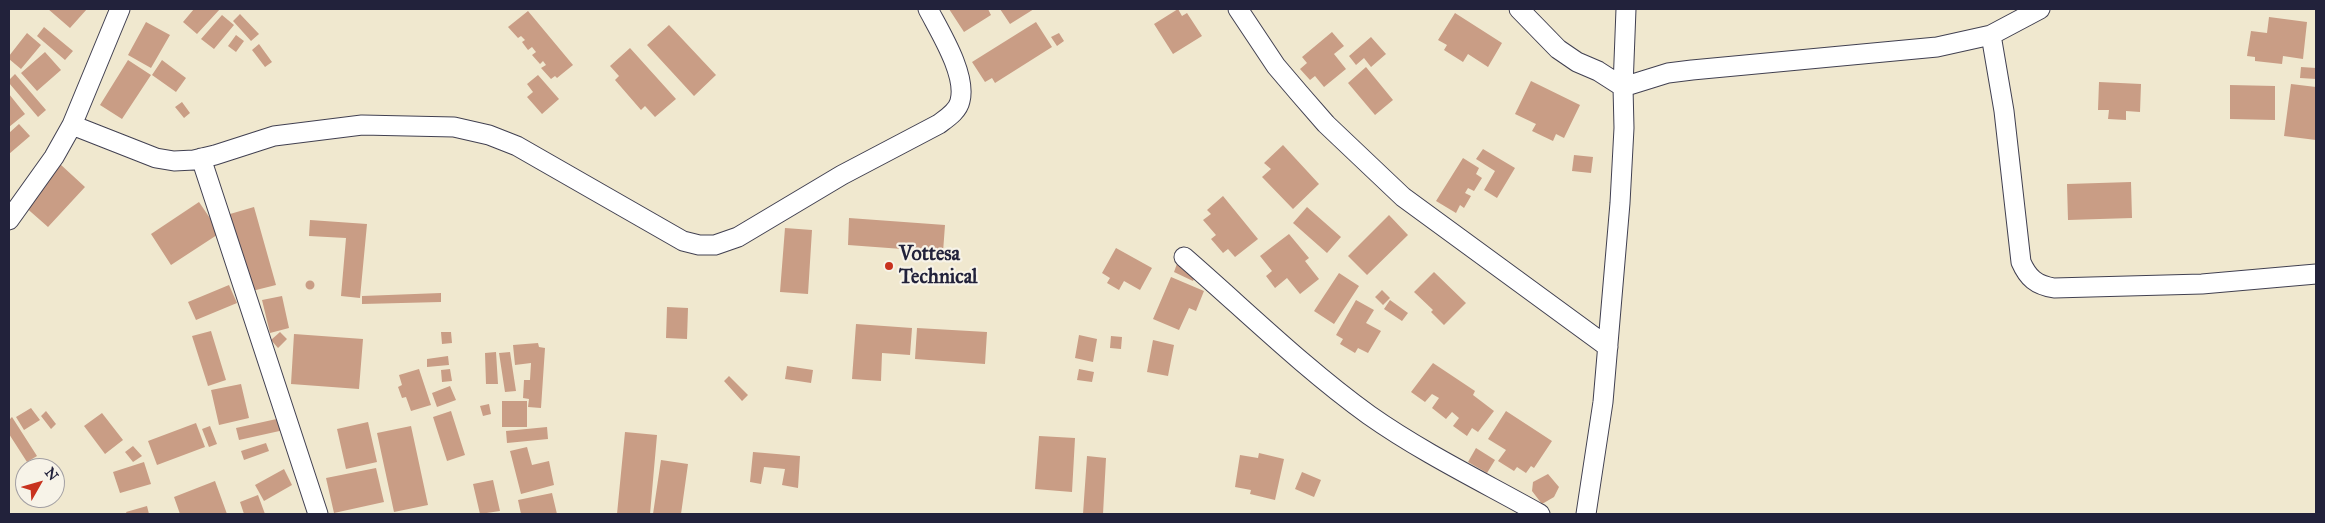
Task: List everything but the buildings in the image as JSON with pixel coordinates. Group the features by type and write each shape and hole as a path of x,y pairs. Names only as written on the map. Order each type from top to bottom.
{"street":[{"path":"12,208 54,157 72,125 120,9"},
{"path":"72,125 156,158 174,161 201,158 274,136 362,125 454,127 489,135 517,146 683,241 699,245 715,245 738,237 842,176 939,124 952,114 960,103 961,90 957,72 928,9"},
{"path":"1238,9 1276,66 1326,124 1403,197 1608,347"},
{"path":"1519,9 1558,49 1577,62 1598,71 1623,87 1668,73 1936,47 1991,35 2040,9"},
{"path":"1586,514 1603,402 1621,184 1626,9"},
{"path":"1991,35 2004,111 2022,262 2027,275 2040,286 2054,288 2202,284 2316,274"},
{"path":"201,158 318,514"},
{"path":"1184,257 1319,376 1371,417 1414,444 1540,514"}],"place":[{"name":"Vottesa Technical","path":"889,266"}]}
